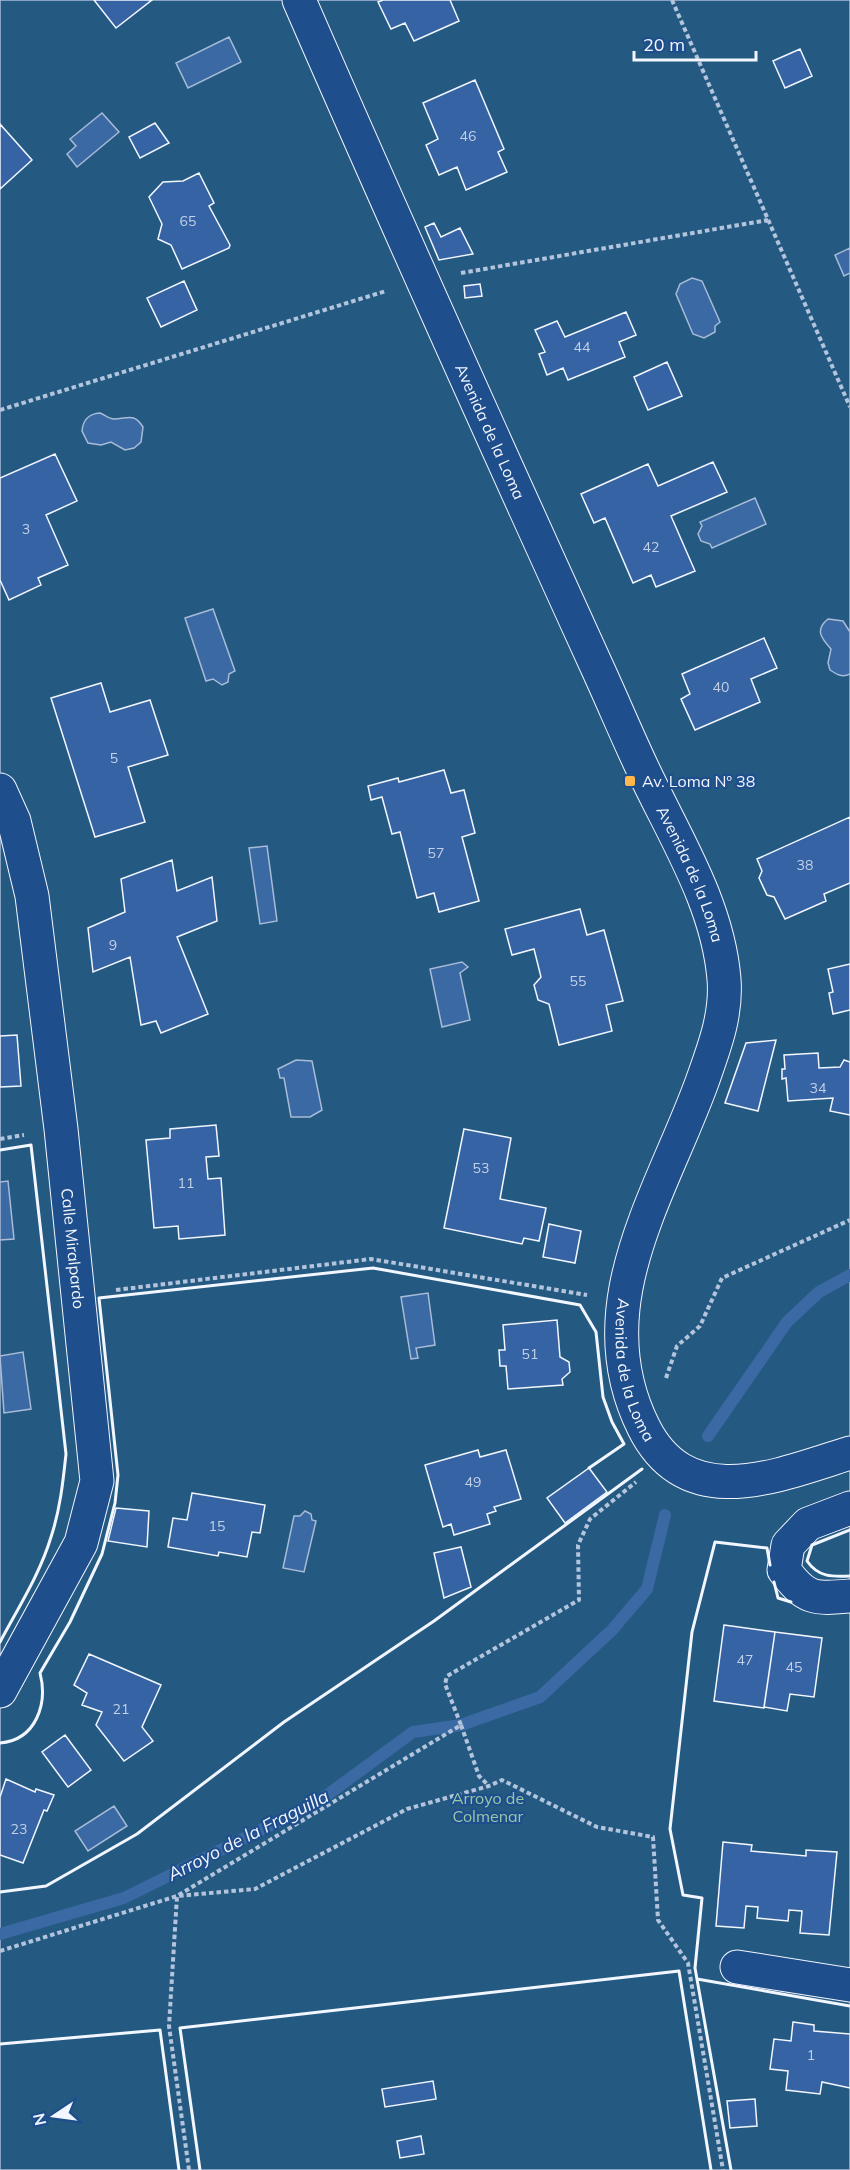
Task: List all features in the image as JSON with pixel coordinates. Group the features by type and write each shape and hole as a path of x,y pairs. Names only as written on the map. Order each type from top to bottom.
{"street":[{"name":"Avenida de la Loma","path":"298,0 420,280 645,774 705,898 717,937 725,982 721,1031 687,1124 644,1219 622,1300 621,1350 627,1388 646,1432 666,1458 694,1478 732,1482 784,1473 850,1453"},
{"name":"Calle Miralpardo","path":"0,790 14,822 32,896 61,1129 97,1481 81,1543 0,1691"},
{"path":"850,1508 808,1524 788,1545 784,1570 798,1589 819,1598 850,1596"},
{"path":"737,1967 850,1985"}],"path":[{"path":"672,0 850,407"},
{"path":"0,410 420,280 768,220"},
{"path":"646,1432 678,1346 700,1326 722,1278 850,1220"},
{"path":"77,1295 370,1259 622,1300"},
{"path":"489,1786 479,1776 445,1684 447,1676 579,1600 578,1545 590,1519 666,1458"},
{"path":"177,1896 461,1725"},
{"path":"0,1951 177,1896 255,1888 407,1809 489,1786 502,1780 597,1827 653,1837 658,1920 688,1963 723,2170"},
{"path":"177,1896 169,2026 189,2170"}],"green space":[{"name":"Arroyo de Colmenar","path":"0,0 850,0 850,2170 0,2170"}],"shaded area":[{"path":"229,37 241,62 188,88 176,63"},
{"path":"102,113 119,132 77,167 67,154 76,146 70,139"},
{"path":"850,248 850,273 844,276 835,255"},
{"path":"692,278 702,281 720,322 715,326 715,332 704,338 693,334 676,294 680,284"},
{"path":"100,413 112,419 130,417 136,419 143,427 141,442 134,448 125,450 111,442 101,445 88,443 82,431 84,424 89,416"},
{"path":"755,498 766,524 712,548 710,544 701,541 698,534 702,526 700,522"},
{"path":"213,609 235,671 229,674 228,682 222,685 213,679 206,681 185,618"},
{"path":"828,619 843,621 850,632 850,674 839,675 830,670 828,663 831,649 822,638 820,631"},
{"path":"267,846 277,921 260,924 249,848"},
{"path":"462,962 468,967 460,973 470,1020 442,1027 430,969"},
{"path":"296,1060 312,1061 322,1110 310,1117 291,1117 284,1078 280,1078 278,1069"},
{"path":"8,1181 14,1239 0,1240 0,1182"},
{"path":"428,1293 435,1345 416,1348 418,1358 411,1359 401,1297"},
{"path":"23,1352 31,1409 4,1413 0,1356"},
{"path":"305,1511 311,1514 312,1520 316,1521 304,1572 283,1568 294,1516 300,1516"},
{"path":"114,1806 127,1826 88,1851 75,1831"}],"building":[{"path":"94,0 152,0 116,28"},
{"path":"383,0 450,0 459,21 414,41 405,23 391,29 378,2"},
{"path":"800,49 812,76 785,88 773,61"},
{"path":"475,80 504,149 498,152 507,172 466,190 457,167 439,175 426,145 438,139 423,103"},
{"path":"155,123 169,143 140,158 129,137"},
{"path":"0,124 32,160 0,189"},
{"path":"199,173 214,203 209,206 230,245 229,248 182,269 171,245 158,239 162,224 149,197 163,182 183,181"},
{"path":"434,223 441,237 460,228 473,254 439,260 425,227"},
{"path":"184,281 197,310 161,327 147,298"},
{"path":"480,284 482,296 465,298 464,286"},
{"path":"626,312 636,335 619,342 625,357 568,380 563,368 547,375 539,354 545,352 535,330 557,321 565,337"},
{"path":"667,362 682,396 648,410 634,377"},
{"path":"55,454 77,501 46,515 68,565 38,578 41,585 9,600 0,580 0,478"},
{"path":"713,462 727,492 671,516 695,571 656,587 651,575 633,583 605,518 594,523 581,494 648,464 658,486"},
{"path":"764,638 777,668 751,679 760,702 695,730 681,699 690,694 682,674"},
{"path":"101,683 110,712 150,700 168,755 128,767 145,822 95,837 51,698"},
{"path":"444,770 451,793 464,790 475,833 462,837 479,901 439,912 434,893 417,898 400,832 392,834 382,797 371,800 368,786 398,778 399,782"},
{"path":"850,817 850,883 824,894 826,901 785,919 774,897 767,895 759,878 762,871 757,859"},
{"path":"172,860 177,891 212,877 217,921 177,937 208,1014 161,1033 156,1021 141,1025 130,957 93,972 88,928 125,912 121,879"},
{"path":"580,909 587,935 604,930 623,1001 606,1005 612,1031 559,1045 549,1004 538,1000 534,985 541,977 534,949 512,955 505,929"},
{"path":"850,964 850,1010 833,1014 829,993 833,992 828,969"},
{"path":"17,1035 21,1086 0,1087 0,1036"},
{"path":"776,1040 758,1111 725,1103 746,1043"},
{"path":"818,1053 819,1068 840,1067 844,1060 850,1062 850,1115 830,1111 833,1098 788,1101 786,1078 782,1079 782,1069 785,1069 784,1055"},
{"path":"216,1125 219,1156 206,1157 208,1179 221,1178 225,1235 179,1239 178,1226 154,1228 146,1140 170,1138 170,1129"},
{"path":"464,1129 511,1138 500,1199 546,1208 539,1241 524,1238 522,1244 444,1228"},
{"path":"549,1224 581,1231 575,1263 543,1257"},
{"path":"557,1320 560,1357 569,1362 570,1372 562,1379 563,1385 508,1389 506,1366 500,1366 499,1350 505,1350 503,1325"},
{"path":"478,1450 480,1457 506,1450 521,1499 494,1507 496,1511 487,1514 490,1524 454,1535 451,1524 443,1527 425,1465"},
{"path":"589,1468 607,1492 565,1523 547,1498"},
{"path":"192,1493 265,1505 260,1533 252,1532 247,1557 219,1552 218,1556 168,1547 173,1518 187,1520"},
{"path":"116,1508 149,1511 147,1547 108,1541"},
{"path":"461,1547 471,1587 444,1598 434,1553"},
{"path":"724,1625 775,1632 764,1708 714,1701"},
{"path":"775,1632 822,1638 814,1697 790,1694 787,1711 764,1707"},
{"path":"89,1654 161,1685 142,1727 153,1741 124,1761 96,1725 102,1712 82,1705 87,1693 74,1685"},
{"path":"65,1735 91,1770 68,1787 42,1752"},
{"path":"6,1779 35,1792 36,1789 54,1795 47,1811 44,1810 23,1863 0,1855 0,1797"},
{"path":"723,1842 752,1845 751,1851 806,1856 806,1850 837,1852 829,1935 800,1933 802,1911 789,1910 788,1921 757,1918 758,1907 746,1906 744,1928 716,1926"},
{"path":"793,2022 814,2025 814,2031 850,2034 850,2088 822,2082 820,2094 786,2090 788,2071 770,2069 774,2039 791,2041"},
{"path":"433,2081 436,2099 385,2107 382,2089"},
{"path":"755,2099 757,2126 730,2128 727,2101"},
{"path":"421,2136 424,2154 400,2158 397,2141"}],"waterway":[{"name":"Arroyo de la Fraguilla","path":"708,1436 787,1322 819,1292 850,1275"},
{"name":"Arroyo de la Fraguilla","path":"0,1934 124,1898 319,1801 413,1732 461,1725 540,1697 612,1630 647,1589 665,1515"}],"wall":[{"path":"0,1150 31,1145 66,1454 59,1506 46,1551 28,1591 0,1642"},
{"path":"0,1743 23,1735 31,1728 36,1718 42,1697 40,1673 70,1622 102,1554 115,1503 118,1475 99,1298 373,1268 580,1305 596,1332 603,1397 612,1422 624,1444 589,1468"},
{"path":"0,1892 46,1886 137,1834 284,1722 434,1621 642,1469"},
{"path":"850,1530 812,1545 807,1561 816,1570 826,1575 850,1576"},
{"path":"731,2170 695,1968 702,1898 683,1895 670,1829 692,1632 715,1542 767,1548 770,1565"},
{"path":"774,1582 778,1598 791,1602"},
{"path":"200,2170 180,2028 679,1971 711,2170"},
{"path":"697,1979 850,2006"},
{"path":"0,2044 160,2030 179,2170"}],"place":[{"name":"Av. Loma Nº 38","path":"630,781"}]}
